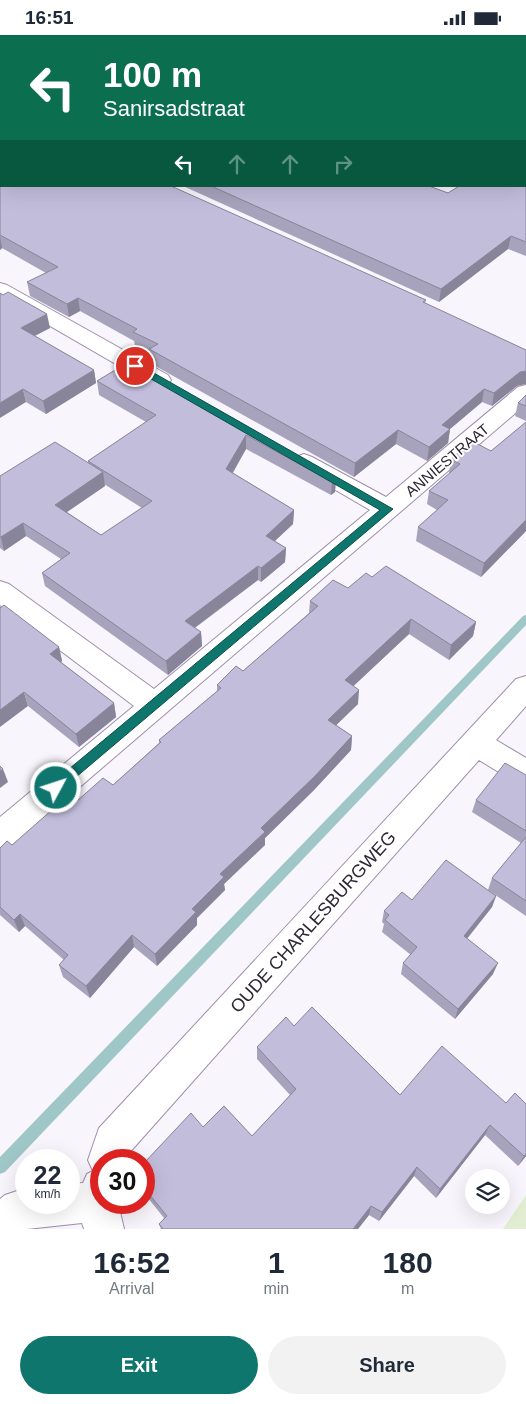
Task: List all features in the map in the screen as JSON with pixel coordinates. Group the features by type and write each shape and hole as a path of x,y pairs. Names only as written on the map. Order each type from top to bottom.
{"street":[{"path":"0,289 181,392"},
{"name":"ANNIESTRAAT","path":"0,836 526,393"},
{"path":"284,451 388,509"},
{"path":"0,591 154,705"},
{"name":"OUDE CHARLESBURGWEG","path":"111,1149 113,1142 526,687"},
{"path":"476,743 526,773"},
{"path":"0,1227 19,1209 90,1206"}],"green space":[{"path":"526,1195 526,1229 503,1229"}],"building":[{"path":"0,187 173,187 426,300 423,302 526,350 526,371 520,372 494,393 484,389 442,425 450,429 429,447 398,430 355,463 149,349 158,344 133,332 137,329 78,298 67,304 27,282 58,267 0,235"},
{"path":"213,187 432,187 448,193 457,187 526,187 526,242 511,236 441,289"},
{"path":"8,292 47,314 21,328 94,370 43,401 23,389 0,403 0,293 3,295"},
{"path":"130,361 336,478 332,482 246,435 226,469 294,510 266,536 286,548 261,568 258,566 185,621 201,632 166,661 42,573 70,553 23,523 0,537 0,476 55,442 103,472 55,505 101,535 152,501 88,461 156,415 97,381"},
{"path":"526,395 526,406 518,403"},
{"path":"526,422 526,520 484,563 418,527 448,500 429,491 460,464 451,459 472,441 491,451"},
{"path":"386,566 476,622 451,645 411,619 345,680 359,690 328,720 352,736 315,776 261,828 265,832 220,874 224,877 192,909 196,912 155,954 132,935 86,986 59,965 68,955 20,914 14,920 0,907 0,848 7,841 12,845 61,802 69,808 103,778 113,785 161,742 159,740 221,688 217,685 236,666 243,671 318,606 310,601 333,580 348,588 366,573 372,577"},
{"path":"4,605 59,647 50,654 114,703 76,734 24,692 0,710 0,608"},
{"path":"505,763 526,775 526,831 476,800"},
{"path":"526,837 526,901 492,878"},
{"path":"446,860 496,896 464,936 498,963 458,1009 403,963 417,947 385,920 389,915 384,911 402,892 412,900"},
{"path":"312,1007 400,1095 442,1046 506,1103 515,1093 526,1104 526,1154 524,1156 490,1125 440,1189 417,1167 382,1212 371,1206 353,1229 163,1229 159,1224 167,1216 155,1201 155,1151 191,1113 203,1127 224,1106 252,1136 296,1089 257,1047 286,1017 294,1026"}],"waterway":[{"path":"0,1167 526,619"}],"route":[{"path":"56,788 388,509 135,366"}]}
